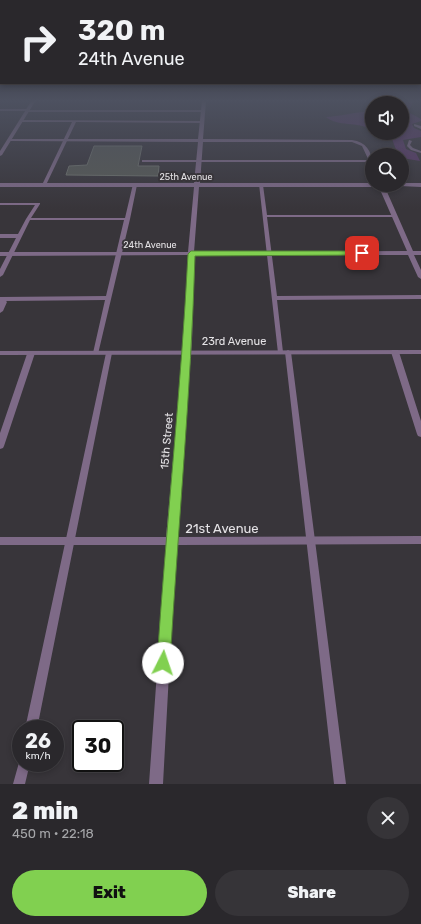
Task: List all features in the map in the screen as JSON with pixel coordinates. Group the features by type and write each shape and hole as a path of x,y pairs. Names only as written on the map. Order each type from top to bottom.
{"street":[{"path":"0,155 2,147 12,137"},
{"name":"15th Street","path":"156,784 171,541 187,352 191,254 198,185 200,137"},
{"path":"10,140 360,142 366,148"},
{"name":"25th Avenue","path":"0,185 365,185"},
{"path":"409,185 421,185"},
{"path":"384,192 409,253 421,277"},
{"name":"24th Avenue","path":"0,254 421,253"},
{"path":"395,352 421,434"},
{"name":"23rd Avenue","path":"0,353 421,352"},
{"path":"0,446 31,353"},
{"name":"21st Avenue","path":"0,541 421,540"}],"lane":[{"path":"44,185 66,137"},
{"path":"410,141 408,145 412,149 421,152"},
{"path":"143,162 365,162"},
{"path":"96,353 135,185"},
{"path":"261,185 274,298 284,352 340,784"},
{"path":"0,204 38,204 28,219 0,274"},
{"path":"265,216 394,216"},
{"path":"28,219 128,219"},
{"path":"0,236 19,236"},
{"path":"274,298 421,297"},
{"path":"0,300 109,298"},
{"path":"0,300 4,302 0,311"},
{"path":"33,720 109,353"},
{"path":"20,784 22,772"}],"shaded area":[{"path":"409,137 421,137 409,139"},
{"path":"392,140 403,140 406,148 395,148"},
{"path":"409,150 416,153 420,161 409,159"}],"building":[{"path":"94,146 142,146 138,166 159,166 158,176 66,175 69,166 87,165"}],"route":[{"path":"163,663 171,541 188,342 191,254 362,253"}]}
